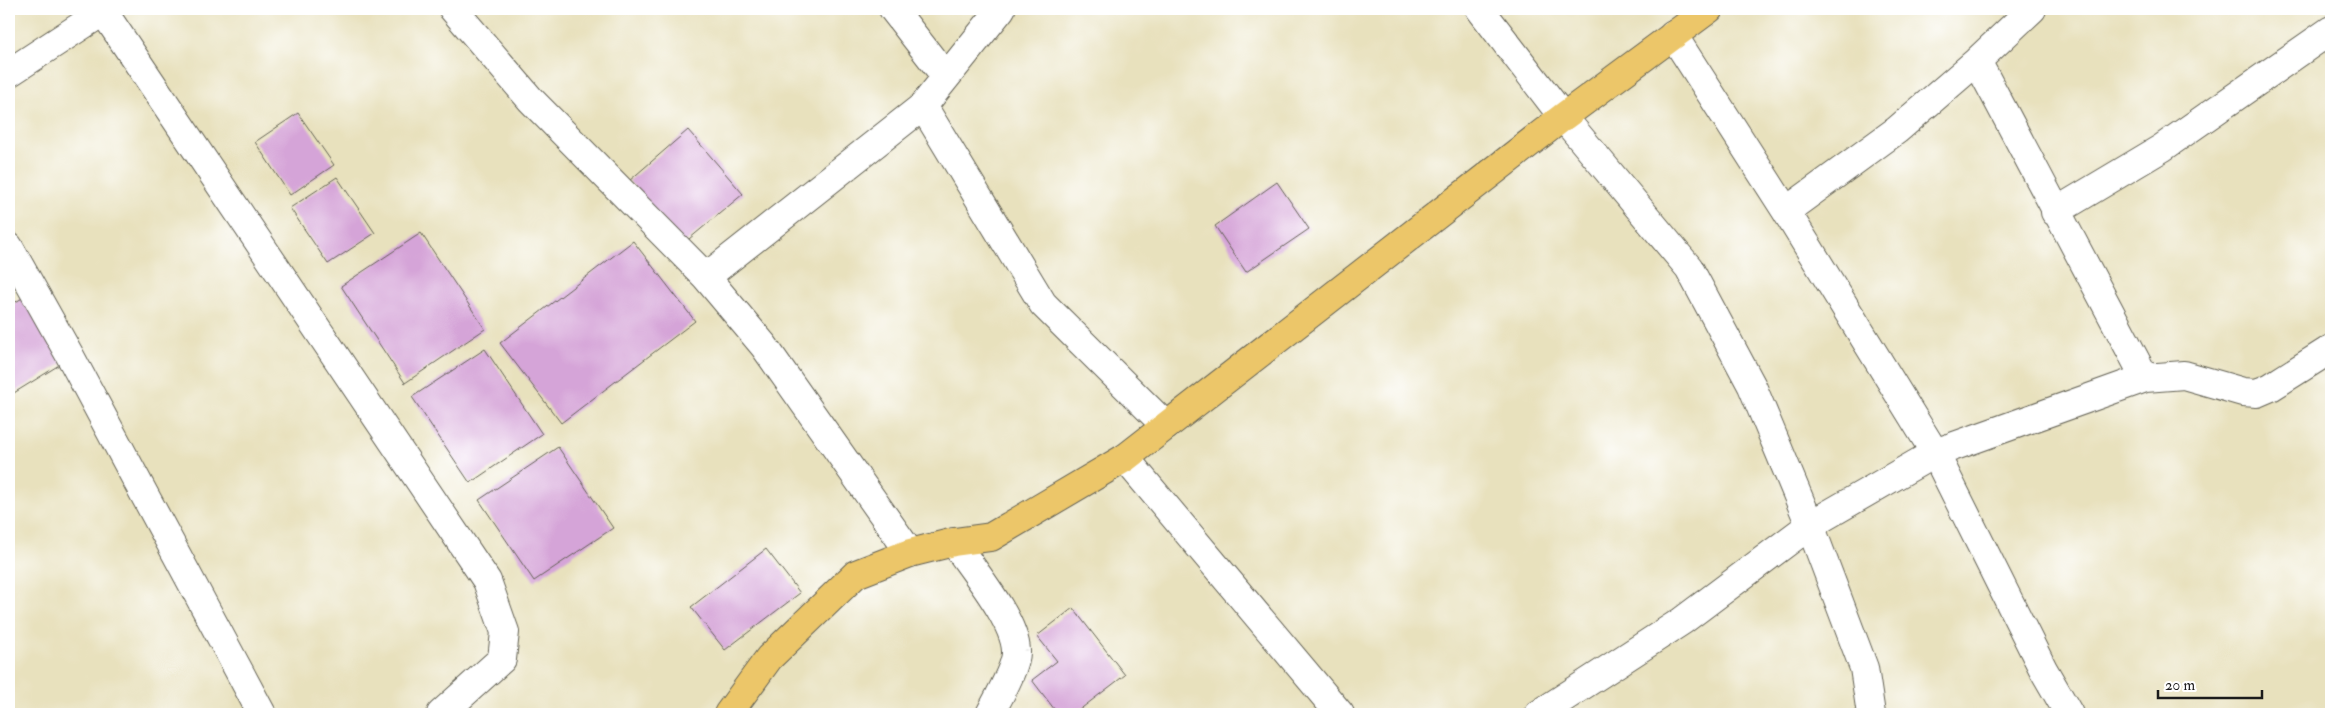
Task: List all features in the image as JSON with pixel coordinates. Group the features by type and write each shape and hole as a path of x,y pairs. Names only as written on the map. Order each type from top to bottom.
{"main road":[{"path":"728,714 768,658 856,574 910,553 954,542 991,537 1125,458 1564,117 1709,9"}],"street":[{"path":"453,9 531,100 706,277 764,346 910,553"},
{"path":"893,9 946,77"},
{"path":"706,277 923,106 1001,9"},
{"path":"1480,9 1564,117 1689,268 1752,386 1810,526 1864,668 1871,714"},
{"path":"1786,211 1897,130 1977,62 2032,9"},
{"path":"9,72 105,10 487,581 505,632 502,659 441,714"},
{"path":"2055,212 2162,148 2331,30"},
{"path":"1673,35 1786,211 1935,453 2043,669 2069,714"},
{"path":"1977,62 2055,212 2145,378"},
{"path":"923,106 1044,304 1166,426"},
{"path":"9,247 70,354 262,714"},
{"path":"1539,714 1682,621 1810,526 1935,453 2145,378 2184,375 2243,392 2256,393 2271,387 2331,349"},
{"path":"1125,458 1340,714"},
{"path":"954,542 1010,626 1017,652 1008,677 990,714"}],"building":[{"path":"298,113 334,165 290,195 255,142"},
{"path":"688,130 743,194 683,244 629,181"},
{"path":"337,177 375,233 328,264 290,208"},
{"path":"1277,182 1309,229 1246,272 1215,226"},
{"path":"421,233 485,329 405,383 341,286"},
{"path":"633,241 695,321 561,423 500,343"},
{"path":"24,297 64,362 9,396 9,306"},
{"path":"485,349 542,434 470,483 412,397"},
{"path":"558,447 613,528 534,581 479,500"},
{"path":"766,549 800,593 725,650 691,607"},
{"path":"1073,608 1125,675 1074,714 1058,714 1032,680 1057,661 1037,636"}]}
